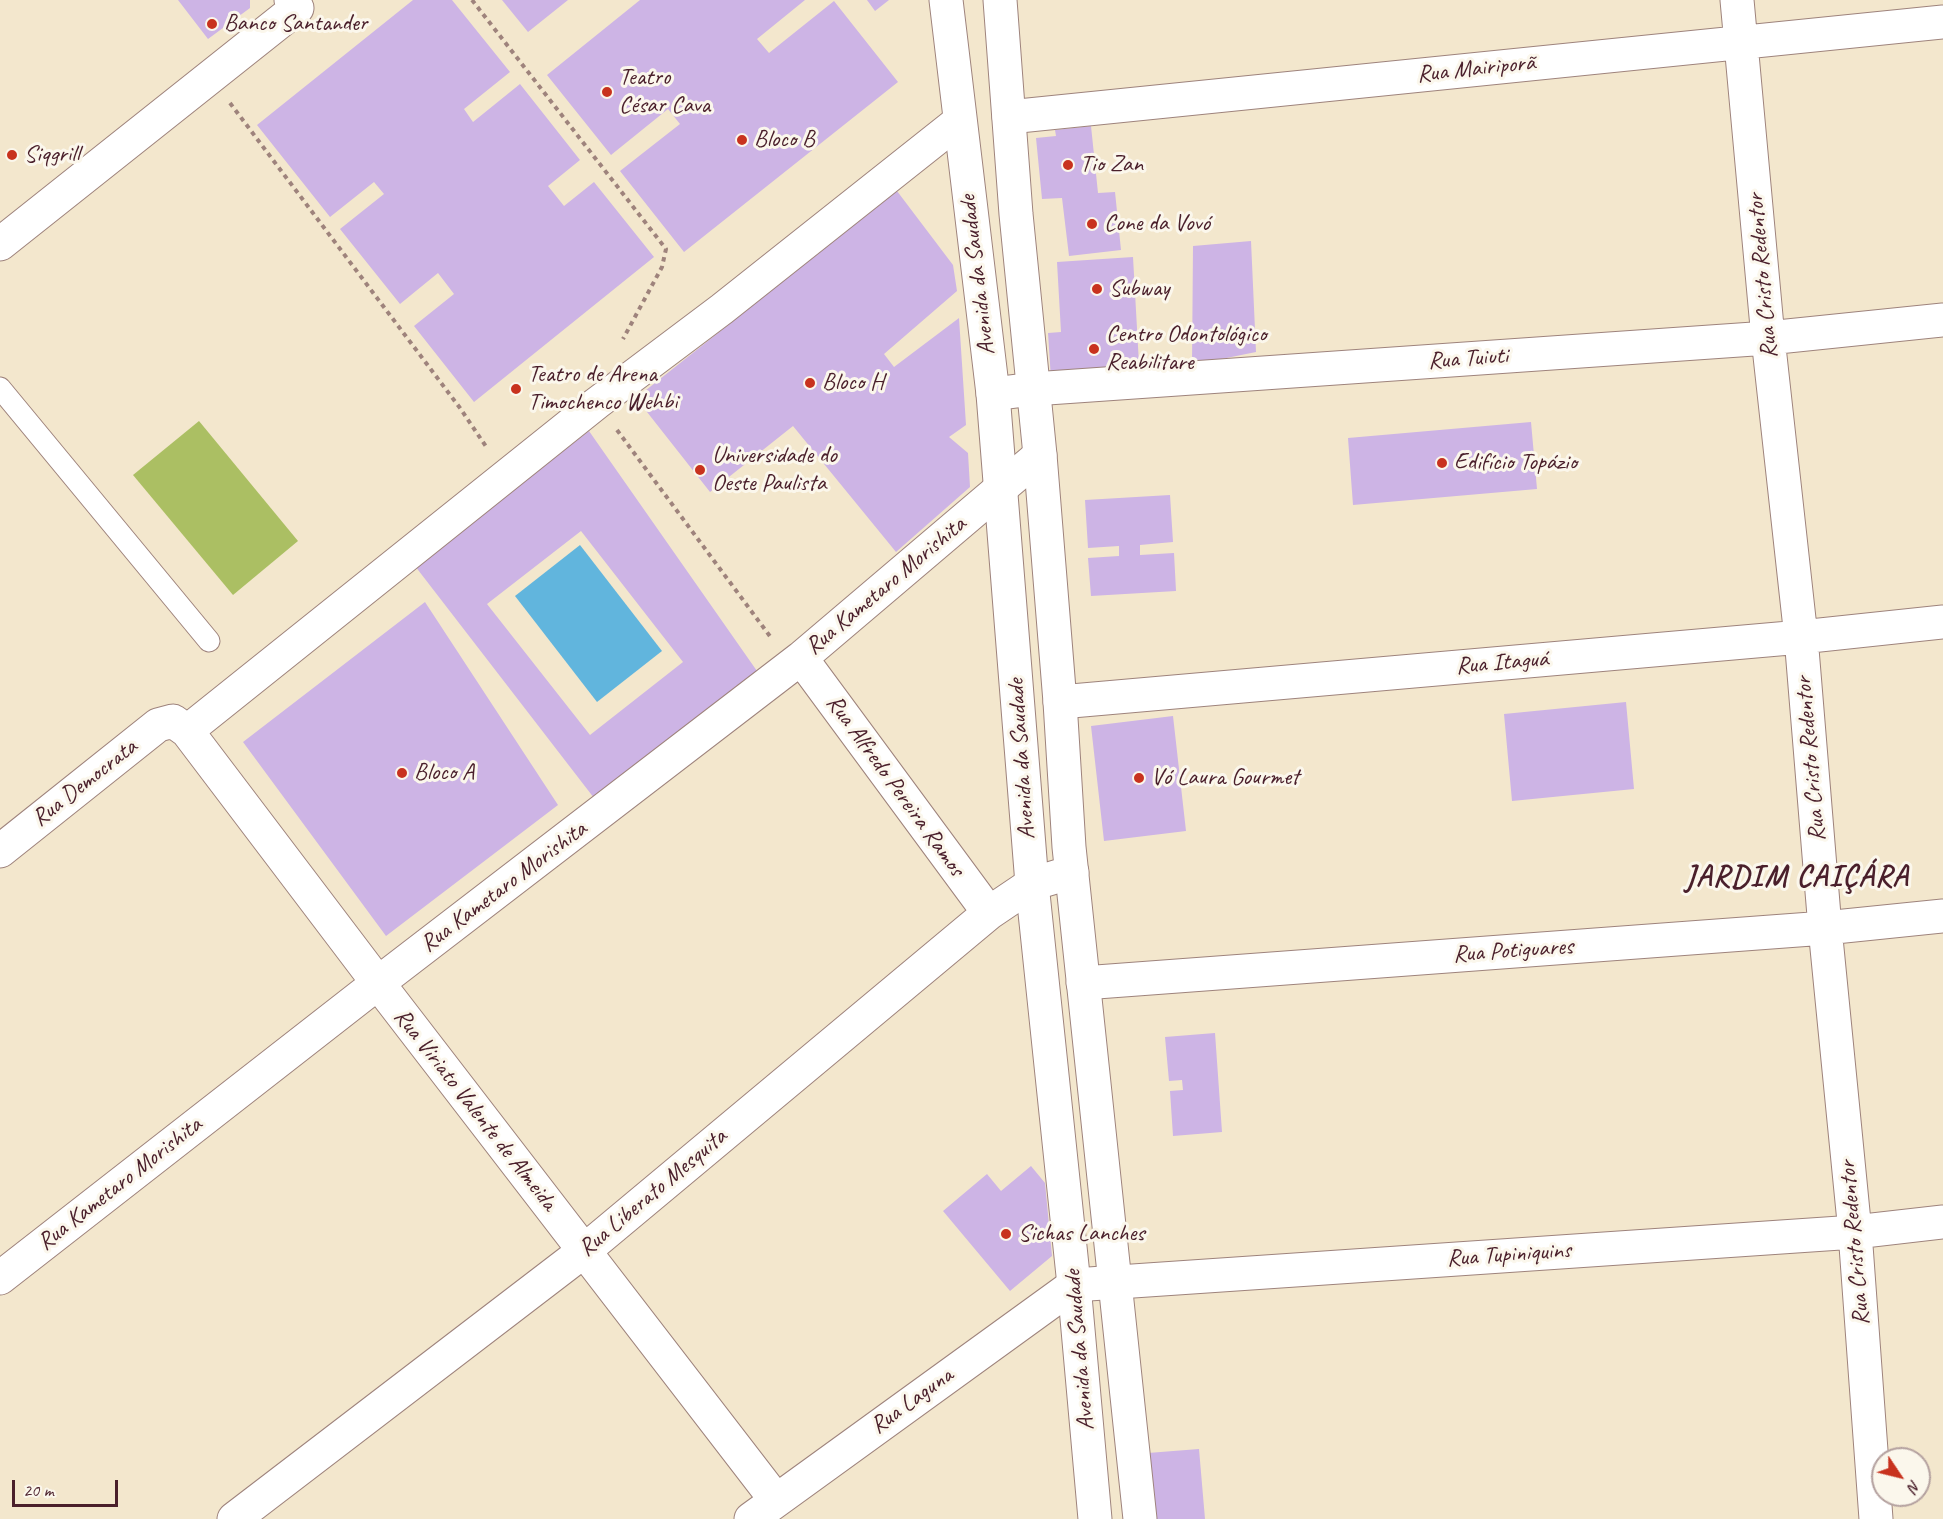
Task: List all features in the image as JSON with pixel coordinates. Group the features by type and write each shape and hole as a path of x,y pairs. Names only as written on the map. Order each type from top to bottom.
{"street":[{"name":"Avenida da Saudade","path":"946,0 993,394 1032,884 1074,1285 1095,1519"},
{"name":"Avenida da Saudade","path":"1000,0 1016,214 1040,455 1072,872 1140,1519"},
{"name":"Rua Cristo Redentor","path":"1737,0 1768,338 1801,637 1825,928 1855,1232 1876,1519"},
{"path":"0,244 211,77 299,3"},
{"name":"Rua Mairiporã","path":"1009,117 1943,22"},
{"path":"180,726 722,309 959,121"},
{"name":"Rua Tuiuti","path":"993,394 1033,389 1768,338 1943,320"},
{"name":"Rua Kametaro Morishita","path":"0,1278 378,983 797,662 1040,455"},
{"name":"Rua Itaguá","path":"1060,702 1801,637 1943,622"},
{"name":"Rua Alfredo Pereira Ramos","path":"797,662 989,913"},
{"name":"Rua Democrata","path":"0,851 158,725 180,726"},
{"name":"Rua Viriato Valente de Almeida","path":"180,726 584,1251 764,1510"},
{"name":"Rua Liberato Mesquita","path":"234,1519 584,1251 989,913 1032,884 1072,872"},
{"name":"Rua Potiguares","path":"1083,983 1825,928 1943,916"},
{"name":"Rua Tupiniquins","path":"1074,1285 1855,1232 1943,1222"},
{"name":"Rua Laguna","path":"764,1510 1074,1285"}],"lane":[{"path":"0,388 208,641"}],"path":[{"path":"472,0 666,249 662,267 620,345"},
{"path":"211,77 460,408 506,476"},
{"path":"597,403 797,662"}],"green space":[{"path":"199,421 298,541 233,595 133,475"}],"water":[{"path":"580,545 662,651 597,702 515,596"}],"building":[{"name":"Banco Santander","path":"178,0 250,0 250,8 208,39"},
{"path":"413,0 452,0 510,72 464,109 473,122 520,84 580,160 548,186 564,206 594,182 654,257 474,402 414,326 454,294 438,273 400,304 340,229 384,194 374,182 330,217 257,125"},
{"path":"502,0 568,0 528,32"},
{"name":"Bloco B","path":"640,0 805,0 757,39 769,53 834,1 898,82 684,252 620,171 680,124 668,109 611,155 547,75"},
{"path":"867,0 889,0 875,11"},
{"path":"1091,126 1098,193 1115,192 1121,250 1069,256 1062,198 1042,199 1036,138 1056,136 1055,130"},
{"name":"Bloco H","path":"897,191 953,265 957,291 884,354 894,367 959,318 966,425 949,437 968,453 970,487 896,552 793,426 710,492 636,398"},
{"path":"1251,241 1256,352 1192,365 1193,246"},
{"path":"1133,257 1139,364 1128,369 1051,379 1048,333 1061,332 1057,262"},
{"name":"Edifício Topázio","path":"1531,422 1537,489 1353,505 1348,438"},
{"path":"589,431 757,671 594,798 415,566","holes":["581,531 683,662 590,735 487,604"]},
{"path":"1170,495 1173,542 1140,545 1140,555 1174,553 1176,591 1091,596 1088,558 1119,556 1119,546 1088,548 1085,500"},
{"name":"Bloco A","path":"425,602 558,805 386,936 243,742"},
{"path":"1626,702 1634,789 1512,801 1504,714"},
{"name":"Vó Laura Gourmet","path":"1173,716 1186,831 1104,841 1091,726"},
{"path":"1215,1033 1222,1132 1173,1136 1170,1091 1183,1090 1182,1080 1169,1081 1165,1037"},
{"name":"Sichas Lanches","path":"1031,1166 1045,1183 1052,1256 1010,1291 943,1211 987,1174 1001,1191"},
{"path":"1199,1449 1205,1519 1154,1519 1148,1453"}],"place":[{"name":"Banco Santander","path":"212,24"},
{"name":"Teatro César Cava","path":"607,92"},
{"name":"Bloco B","path":"742,140"},
{"name":"Siqgrill","path":"12,155"},
{"name":"Tio Zan","path":"1068,165"},
{"name":"Cone da Vovó","path":"1092,224"},
{"name":"Subway","path":"1097,289"},
{"name":"Centro Odontológico Reabilitare","path":"1094,349"},
{"name":"Bloco H","path":"810,383"},
{"name":"Teatro de Arena Timochenco Wehbi","path":"516,389"},
{"name":"Edifício Topázio","path":"1442,463"},
{"name":"Universidade do Oeste Paulista","path":"700,470"},
{"name":"Bloco A","path":"402,773"},
{"name":"Vó Laura Gourmet","path":"1139,778"},
{"name":"Sichas Lanches","path":"1006,1234"}],"district":[{"name":"JARDIM CAIÇÁRA","path":"1797,878"}]}
